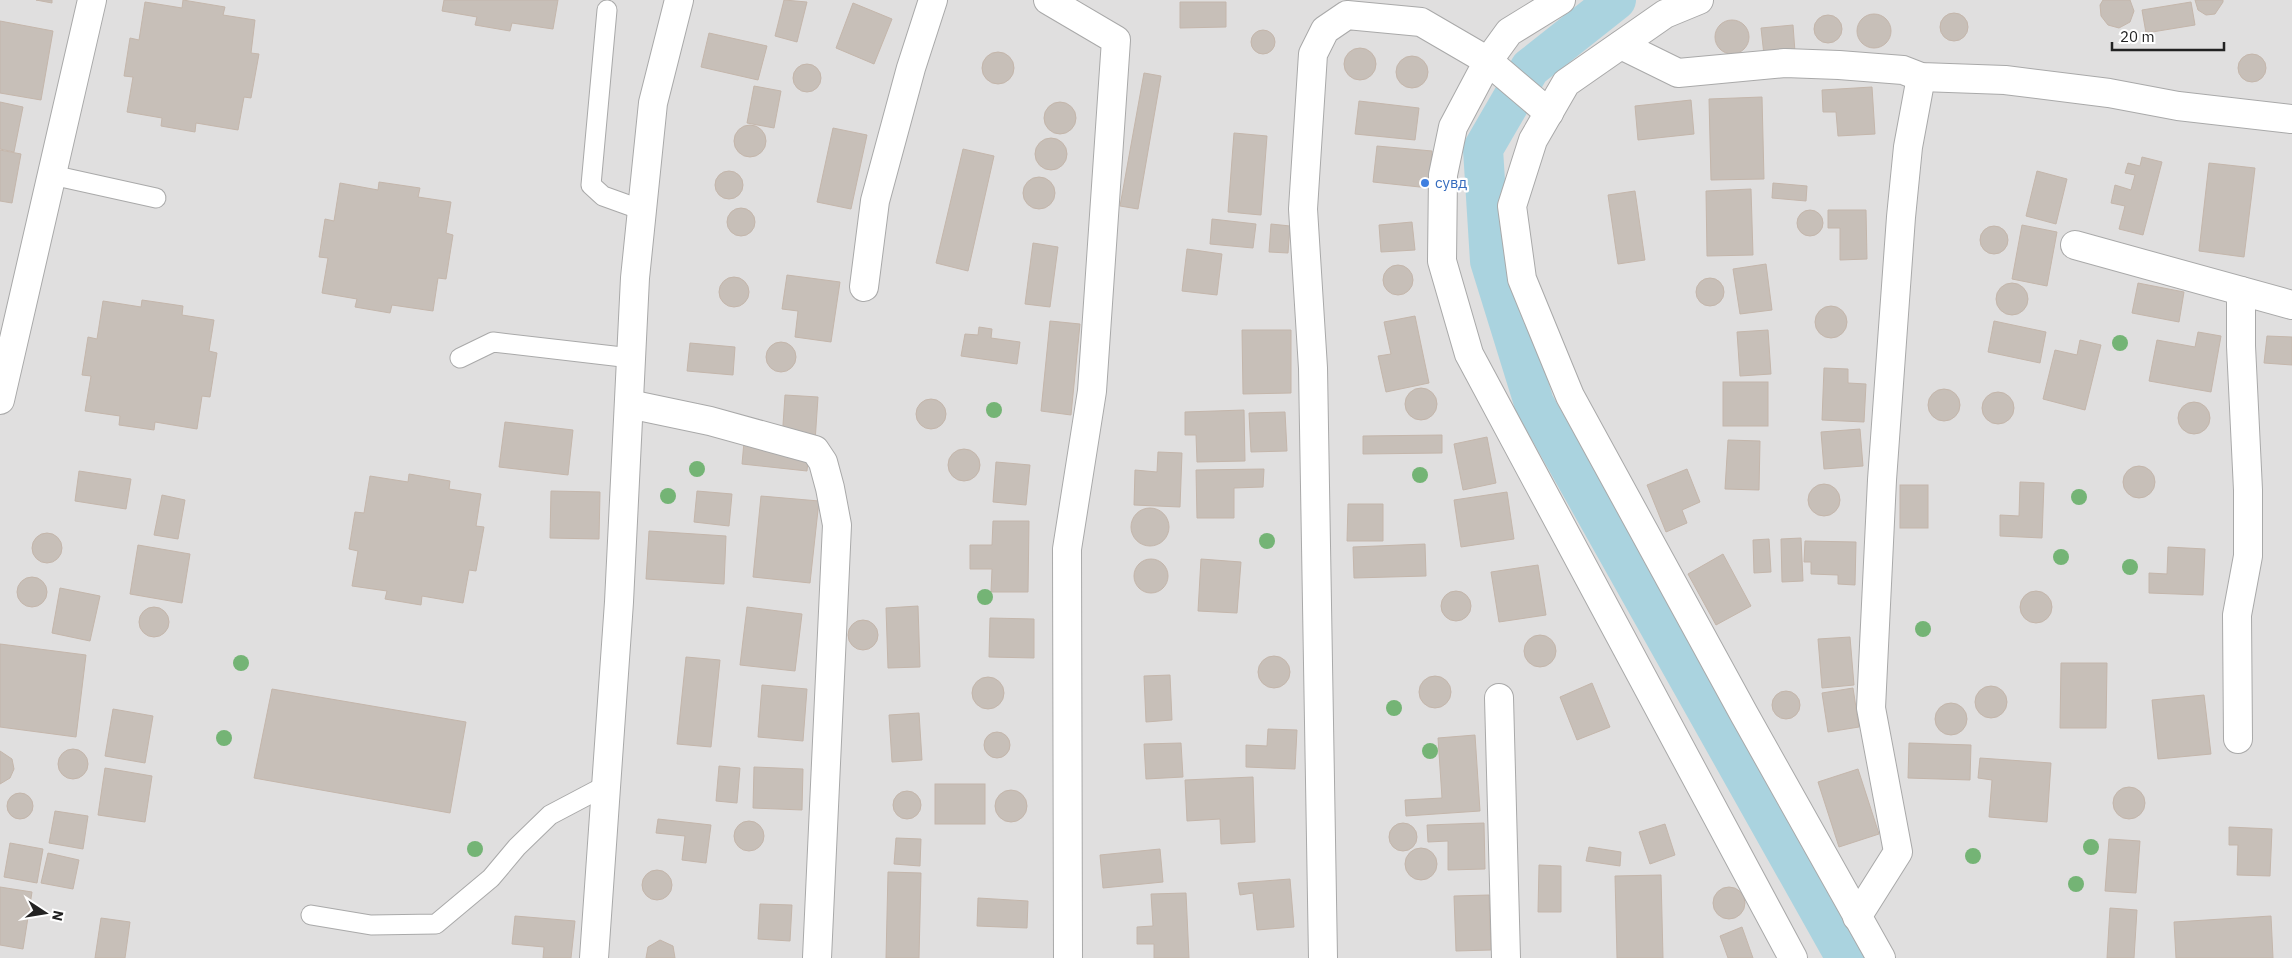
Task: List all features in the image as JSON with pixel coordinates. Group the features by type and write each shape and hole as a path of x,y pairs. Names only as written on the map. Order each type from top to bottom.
{"street":[{"path":"0,400 92,0"},
{"path":"594,958 619,602 631,358 642,210 653,103 678,0"},
{"path":"864,287 875,201 911,68 933,0"},
{"path":"1048,0 1116,40 1092,391 1067,549 1068,958"},
{"path":"1561,0 1509,32 1453,127 1443,175 1442,262 1468,354 1793,958"},
{"path":"1699,0 1665,14 1566,83 1544,108 1512,206 1522,279 1570,396 1857,918 1881,958"},
{"path":"1322,958 1313,368 1303,209 1313,54 1325,30 1347,15 1421,22 1491,63 1544,108"},
{"path":"1621,45 1678,73 1785,63 1903,70 1920,77 2005,80 2109,93 2178,106 2291,120"},
{"path":"1857,918 1898,852 1871,708 1882,480 1900,217 1908,148 1920,77"},
{"path":"2075,245 2292,305"},
{"path":"2238,739 2237,615 2248,556 2248,490 2241,346 2242,291"},
{"path":"629,404 710,420 778,441 800,445 815,450 822,462 837,525 817,958"},
{"path":"1499,698 1506,958"}],"lane":[{"path":"607,10 591,185 603,196 642,210"},
{"path":"52,175 156,198"},
{"path":"460,358 493,342 631,358"},
{"path":"311,915 371,925 436,924 491,878 517,847 550,815 605,786"}],"shaded area":[{"path":"0,0 2292,0 2292,958 0,958"}],"building":[{"path":"36,0 52,0 52,3"},
{"path":"183,0 225,7 223,15 255,20 251,53 259,54 251,98 244,97 238,130 196,123 195,132 161,126 162,118 127,112 133,77 124,76 130,38 139,40 145,2 182,8"},
{"path":"444,0 558,0 553,29 512,23 510,31 475,25 477,17 442,11"},
{"path":"784,0 807,2 797,42 775,36"},
{"path":"2103,0 2130,0 2134,11 2130,22 2119,28 2108,25 2101,16 2100,5"},
{"path":"2195,0 2223,0 2223,2 2215,14 2206,15 2198,10"},
{"path":"1180,2 1226,2 1226,27 1180,28"},
{"path":"2191,2 2195,25 2146,33 2142,10"},
{"path":"853,3 892,19 874,64 836,48"},
{"path":"1954,13 1964,17 1968,27 1964,37 1954,41 1944,37 1940,27 1944,17"},
{"path":"1874,14 1886,19 1891,31 1886,43 1874,48 1862,43 1857,31 1862,19"},
{"path":"1828,15 1838,19 1842,29 1838,39 1828,43 1818,39 1814,29 1818,19"},
{"path":"1732,20 1744,25 1749,37 1744,49 1732,54 1720,49 1715,37 1720,25"},
{"path":"0,21 53,31 41,100 0,93"},
{"path":"1793,25 1795,52 1764,55 1761,28"},
{"path":"1263,30 1268,31 1274,37 1274,47 1268,53 1263,54 1258,53 1252,47 1251,42 1252,37 1258,31"},
{"path":"709,33 767,46 758,80 701,67"},
{"path":"1360,48 1366,49 1371,53 1375,58 1375,70 1371,75 1366,79 1360,80 1354,79 1349,75 1345,70 1344,64 1345,58 1349,53 1354,49"},
{"path":"998,52 1004,53 1009,57 1013,62 1013,74 1009,79 1004,83 998,84 992,83 987,79 983,74 982,68 983,62 987,57 992,53"},
{"path":"2252,54 2262,58 2266,68 2262,78 2252,82 2242,78 2238,68 2242,58"},
{"path":"1412,56 1418,57 1423,61 1427,66 1427,78 1423,83 1418,87 1412,88 1406,87 1401,83 1397,78 1396,72 1397,66 1401,61 1406,57"},
{"path":"807,64 817,68 821,78 817,88 807,92 797,88 793,78 797,68"},
{"path":"1144,73 1161,76 1138,209 1120,206"},
{"path":"754,86 781,91 774,128 747,123"},
{"path":"1872,87 1875,134 1838,136 1836,112 1823,112 1822,90"},
{"path":"1762,97 1764,179 1711,180 1709,99"},
{"path":"1691,100 1694,134 1638,140 1635,106"},
{"path":"1359,101 1419,108 1415,140 1355,134"},
{"path":"0,102 23,107 14,152 0,149"},
{"path":"1060,102 1066,103 1071,107 1075,112 1075,124 1071,129 1066,133 1060,134 1054,133 1049,129 1045,124 1044,118 1045,112 1049,107 1054,103"},
{"path":"750,125 756,126 761,130 765,135 765,147 761,152 756,156 750,157 744,156 739,152 735,147 734,141 735,135 739,130 744,126"},
{"path":"833,128 867,135 851,209 817,202"},
{"path":"1234,133 1267,136 1261,215 1228,212"},
{"path":"1051,138 1057,139 1062,143 1066,148 1066,160 1062,165 1057,169 1051,170 1045,169 1040,165 1036,160 1035,154 1036,148 1040,143 1045,139"},
{"path":"1377,146 1432,151 1429,188 1373,182"},
{"path":"963,149 994,156 968,271 936,263"},
{"path":"0,150 21,154 12,203 0,201"},
{"path":"2142,157 2162,162 2143,235 2119,229 2125,206 2111,203 2115,185 2131,190 2135,175 2125,173 2128,163 2140,166"},
{"path":"2209,163 2255,168 2244,257 2199,251"},
{"path":"729,171 739,175 743,185 739,195 729,199 719,195 715,185 719,175"},
{"path":"2037,171 2067,179 2056,224 2026,216"},
{"path":"1039,177 1045,178 1050,182 1054,187 1054,199 1050,204 1045,208 1039,209 1033,208 1028,204 1024,199 1023,193 1024,187 1028,182 1033,178"},
{"path":"379,182 420,188 418,197 451,202 446,233 453,235 446,279 438,278 433,311 392,305 390,313 355,307 357,299 322,293 328,258 319,257 325,219 334,221 340,183 378,190"},
{"path":"1773,183 1807,186 1806,201 1772,198"},
{"path":"1751,189 1753,255 1707,256 1706,191"},
{"path":"1635,191 1645,260 1618,264 1608,195"},
{"path":"741,208 751,212 755,222 751,232 741,236 731,232 727,222 731,212"},
{"path":"1810,210 1820,213 1823,223 1820,233 1810,236 1800,233 1797,223 1800,213"},
{"path":"1828,210 1866,210 1867,259 1840,260 1840,228 1828,228"},
{"path":"1212,219 1256,224 1253,248 1210,244"},
{"path":"1412,222 1415,250 1381,252 1379,225"},
{"path":"1271,224 1290,226 1288,253 1269,252"},
{"path":"2022,225 2057,232 2047,286 2012,279"},
{"path":"1994,226 2004,230 2008,240 2004,250 1994,254 1984,250 1980,240 1984,230"},
{"path":"1033,243 1058,247 1050,307 1025,304"},
{"path":"1187,249 1222,254 1217,295 1182,291"},
{"path":"1766,264 1772,310 1740,314 1733,269"},
{"path":"1398,265 1409,269 1413,280 1409,291 1398,295 1387,291 1383,280 1387,269"},
{"path":"787,275 840,282 831,342 795,337 798,311 782,309"},
{"path":"734,277 745,281 749,292 745,303 734,307 723,303 719,292 723,281"},
{"path":"1710,278 1720,282 1724,292 1720,302 1710,306 1700,302 1696,292 1700,282"},
{"path":"2012,283 2018,284 2023,288 2027,293 2027,305 2023,310 2018,314 2012,315 2006,314 2001,310 1997,305 1996,299 1997,293 2001,288 2006,284"},
{"path":"2138,283 2184,292 2179,322 2132,313"},
{"path":"142,300 183,306 182,315 214,320 209,351 217,353 210,397 202,396 197,429 155,422 154,430 119,425 120,416 85,411 91,376 82,375 88,337 97,339 103,301 141,307"},
{"path":"1831,306 1837,307 1842,311 1846,316 1846,328 1842,333 1837,337 1831,338 1825,337 1820,333 1816,328 1815,322 1816,316 1820,311 1825,307"},
{"path":"1415,316 1429,383 1386,392 1378,356 1391,354 1384,322"},
{"path":"1050,321 1080,324 1071,415 1041,411"},
{"path":"1994,321 2046,332 2040,363 1988,352"},
{"path":"979,327 992,329 991,338 1020,342 1017,364 961,356 965,334 978,335"},
{"path":"1242,330 1291,330 1291,393 1243,394"},
{"path":"1768,330 1771,374 1740,376 1737,332"},
{"path":"2198,332 2221,336 2211,392 2149,381 2157,340 2195,347"},
{"path":"2267,336 2292,337 2292,365 2264,363"},
{"path":"2080,340 2101,345 2085,410 2043,399 2055,350 2077,355"},
{"path":"781,342 792,346 796,357 792,368 781,372 770,368 766,357 770,346"},
{"path":"690,343 735,347 733,375 687,371"},
{"path":"1824,368 1848,369 1848,383 1866,384 1864,422 1822,420"},
{"path":"1723,382 1768,382 1768,426 1723,426"},
{"path":"1421,388 1427,389 1432,393 1436,398 1436,410 1432,415 1427,419 1421,420 1415,419 1410,415 1406,410 1405,404 1406,398 1410,393 1415,389"},
{"path":"1944,389 1950,390 1955,394 1959,399 1959,411 1955,416 1950,420 1944,421 1938,420 1933,416 1929,411 1928,405 1929,399 1933,394 1938,390"},
{"path":"1998,392 2004,393 2009,397 2013,402 2013,414 2009,419 2004,423 1998,424 1992,423 1987,419 1983,414 1982,408 1983,402 1987,397 1992,393"},
{"path":"785,395 818,397 815,442 782,440"},
{"path":"931,399 942,403 946,414 942,425 931,429 920,425 916,414 920,403"},
{"path":"2194,402 2206,406 2210,418 2206,430 2194,434 2182,430 2178,418 2182,406"},
{"path":"1244,410 1245,461 1197,462 1196,435 1185,435 1185,412"},
{"path":"1285,412 1287,451 1251,452 1249,413"},
{"path":"505,422 573,430 568,475 499,467"},
{"path":"1860,429 1863,466 1824,469 1821,432"},
{"path":"1442,435 1442,453 1363,454 1363,436"},
{"path":"1487,437 1496,483 1463,490 1454,444"},
{"path":"1728,440 1760,441 1759,490 1725,489"},
{"path":"744,442 809,449 807,471 742,464"},
{"path":"964,449 970,450 975,454 979,459 979,471 975,476 970,480 964,481 958,480 953,476 949,471 948,465 949,459 953,454 958,450"},
{"path":"1158,452 1182,453 1180,507 1134,505 1135,470 1157,472"},
{"path":"996,462 1030,465 1026,505 993,502"},
{"path":"2139,466 2151,470 2155,482 2151,494 2139,498 2127,494 2123,482 2127,470"},
{"path":"1264,469 1263,487 1234,488 1234,518 1197,518 1196,470"},
{"path":"1687,469 1700,502 1682,510 1687,523 1666,532 1647,485"},
{"path":"79,471 131,479 126,509 75,501"},
{"path":"409,474 450,481 449,489 481,494 476,526 484,527 476,571 469,570 463,603 422,596 421,605 385,599 387,591 352,586 358,551 349,549 355,512 364,513 370,476 408,482"},
{"path":"2020,482 2044,483 2042,538 2000,536 2000,515 2019,516"},
{"path":"1824,484 1830,485 1835,489 1839,494 1839,506 1835,511 1830,515 1824,516 1818,515 1813,511 1809,506 1808,500 1809,494 1813,489 1818,485"},
{"path":"1900,485 1928,485 1928,528 1900,528"},
{"path":"551,491 600,492 599,539 550,538"},
{"path":"697,491 732,494 729,526 694,522"},
{"path":"1507,492 1514,539 1461,547 1454,500"},
{"path":"162,495 185,500 178,539 154,535"},
{"path":"761,496 819,501 810,583 753,577"},
{"path":"1348,504 1383,504 1383,541 1347,541"},
{"path":"1150,508 1163,514 1169,527 1163,540 1150,546 1137,540 1131,527 1137,514"},
{"path":"993,521 1029,521 1028,592 991,592 992,569 970,569 970,545 992,545"},
{"path":"649,531 726,536 724,584 646,579"},
{"path":"47,533 58,537 62,548 58,559 47,563 36,559 32,548 36,537"},
{"path":"1801,538 1803,581 1782,582 1781,539"},
{"path":"1769,539 1771,572 1754,573 1753,540"},
{"path":"1805,541 1856,542 1855,585 1838,584 1838,575 1811,574 1811,562 1804,562"},
{"path":"1425,544 1426,576 1354,578 1353,547"},
{"path":"138,545 190,554 182,603 130,594"},
{"path":"2168,547 2205,549 2203,595 2149,593 2149,573 2167,574"},
{"path":"1723,554 1751,606 1716,625 1688,574"},
{"path":"1151,559 1158,560 1163,564 1167,569 1167,583 1163,588 1158,592 1151,593 1144,592 1139,588 1135,583 1134,576 1135,569 1139,564 1144,560"},
{"path":"1201,559 1241,562 1237,613 1198,611"},
{"path":"1538,565 1546,615 1499,622 1491,572"},
{"path":"32,577 43,581 47,592 43,603 32,607 21,603 17,592 21,581"},
{"path":"60,588 100,596 90,641 52,633"},
{"path":"1456,591 1467,595 1471,606 1467,617 1456,621 1445,617 1441,606 1445,595"},
{"path":"2036,591 2042,592 2047,596 2051,601 2051,613 2047,618 2042,622 2036,623 2030,622 2025,618 2021,613 2020,607 2021,601 2025,596 2030,592"},
{"path":"918,606 920,667 888,668 886,608"},
{"path":"154,607 165,611 169,622 165,633 154,637 143,633 139,622 143,611"},
{"path":"747,607 802,614 795,671 740,665"},
{"path":"990,618 1034,619 1034,658 989,657"},
{"path":"863,620 874,624 878,635 874,646 863,650 852,646 848,635 852,624"},
{"path":"1540,635 1546,636 1551,640 1555,645 1555,657 1551,662 1546,666 1540,667 1534,666 1529,662 1525,657 1524,651 1525,645 1529,640 1534,636"},
{"path":"1850,637 1854,685 1822,688 1818,639"},
{"path":"0,644 86,655 76,737 0,727"},
{"path":"1274,656 1280,657 1285,661 1289,666 1289,678 1285,683 1280,687 1274,688 1268,687 1263,683 1259,678 1258,672 1259,666 1263,661 1268,657"},
{"path":"686,657 720,660 711,747 677,744"},
{"path":"2061,663 2107,663 2106,728 2060,728"},
{"path":"1170,675 1172,720 1146,722 1144,676"},
{"path":"1435,676 1446,681 1451,692 1446,703 1435,708 1424,703 1419,692 1424,681"},
{"path":"988,677 994,678 999,682 1003,687 1003,699 999,704 994,708 988,709 982,708 977,704 973,699 972,693 973,687 977,682 982,678"},
{"path":"1592,683 1610,727 1577,740 1560,697"},
{"path":"762,685 807,689 803,741 758,737"},
{"path":"1991,686 1997,687 2002,691 2006,696 2006,708 2002,713 1997,717 1991,718 1985,717 1980,713 1976,708 1975,702 1976,696 1980,691 1985,687"},
{"path":"1853,688 1859,727 1828,732 1822,693"},
{"path":"272,689 466,722 450,813 254,778"},
{"path":"1786,691 1796,695 1800,705 1796,715 1786,719 1776,715 1772,705 1776,695"},
{"path":"2204,695 2211,754 2158,759 2152,700"},
{"path":"1951,703 1957,704 1962,708 1966,713 1966,725 1962,730 1957,734 1951,735 1945,734 1940,730 1936,725 1935,719 1936,713 1940,708 1945,704"},
{"path":"113,709 153,716 145,763 105,756"},
{"path":"919,713 922,760 892,762 889,715"},
{"path":"1268,729 1297,730 1295,769 1246,767 1246,745 1267,746"},
{"path":"997,732 1006,736 1010,745 1006,754 997,758 988,754 984,745 988,736"},
{"path":"1475,735 1480,811 1406,816 1405,800 1442,798 1438,738"},
{"path":"1181,743 1183,777 1146,779 1144,744"},
{"path":"1909,743 1971,745 1970,780 1908,778"},
{"path":"73,749 84,753 88,764 84,775 73,779 62,775 58,764 62,753"},
{"path":"0,751 12,759 14,769 10,778 0,784"},
{"path":"1980,758 2051,763 2047,822 1989,817 1992,780 1978,778"},
{"path":"719,766 740,768 737,803 716,801"},
{"path":"754,767 803,769 802,810 753,808"},
{"path":"105,768 152,776 145,822 98,815"},
{"path":"1858,769 1879,834 1839,847 1818,782"},
{"path":"1253,777 1255,842 1221,844 1220,819 1187,821 1185,780"},
{"path":"935,784 985,784 985,824 935,824"},
{"path":"2129,787 2135,788 2140,792 2144,797 2144,809 2140,814 2135,818 2129,819 2123,818 2118,814 2114,809 2113,803 2114,797 2118,792 2123,788"},
{"path":"1011,790 1017,791 1022,795 1026,800 1026,812 1022,817 1017,821 1011,822 1005,821 1000,817 996,812 995,806 996,800 1000,795 1005,791"},
{"path":"907,791 917,795 921,805 917,815 907,819 897,815 893,805 897,795"},
{"path":"20,793 29,797 33,806 29,815 20,819 11,815 7,806 11,797"},
{"path":"55,811 88,816 83,849 49,843"},
{"path":"658,819 711,825 706,863 682,860 685,836 656,833"},
{"path":"749,821 760,825 764,836 760,847 749,851 738,847 734,836 738,825"},
{"path":"1403,823 1413,827 1417,837 1413,847 1403,851 1393,847 1389,837 1393,827"},
{"path":"1484,823 1485,869 1448,870 1448,841 1428,842 1427,825"},
{"path":"1665,824 1675,855 1650,864 1639,832"},
{"path":"2229,827 2272,829 2270,876 2237,875 2238,845 2229,845"},
{"path":"896,838 921,839 920,866 894,864"},
{"path":"2109,839 2140,841 2136,893 2105,891"},
{"path":"10,843 43,849 37,883 4,877"},
{"path":"1589,847 1621,852 1620,866 1586,861"},
{"path":"1421,848 1427,849 1432,853 1436,858 1436,870 1432,875 1427,879 1421,880 1415,879 1410,875 1406,870 1405,864 1406,858 1410,853 1415,849"},
{"path":"1160,849 1163,882 1103,888 1100,855"},
{"path":"48,853 79,860 73,889 41,883"},
{"path":"1539,865 1561,866 1561,912 1538,912"},
{"path":"657,870 668,874 672,885 668,896 657,900 646,896 642,885 646,874"},
{"path":"888,872 921,873 919,958 886,958"},
{"path":"1661,875 1663,958 1617,958 1615,876"},
{"path":"1290,879 1294,927 1257,930 1253,893 1240,895 1238,883"},
{"path":"0,887 32,892 23,949 0,945"},
{"path":"1729,887 1735,888 1740,892 1744,897 1744,909 1740,914 1735,918 1729,919 1723,918 1718,914 1714,909 1713,903 1714,897 1718,892 1723,888"},
{"path":"1186,893 1189,958 1154,958 1154,944 1137,944 1137,927 1153,926 1151,894"},
{"path":"1489,895 1491,950 1456,951 1454,896"},
{"path":"978,898 1028,901 1027,928 977,926"},
{"path":"760,904 792,905 790,941 758,939"},
{"path":"2110,908 2137,910 2134,958 2107,958"},
{"path":"515,916 575,921 571,958 543,958 544,947 512,944"},
{"path":"2271,916 2273,958 2176,958 2174,922"},
{"path":"101,918 130,922 125,958 95,958"},
{"path":"1742,927 1753,958 1728,958 1720,936"},
{"path":"660,940 673,946 675,958 646,958 648,947"}],"waterway":[{"path":"1616,0 1530,68 1483,149 1490,261 1534,403 1846,958"}],"place":[{"name":"сувд","path":"1425,183"}]}
